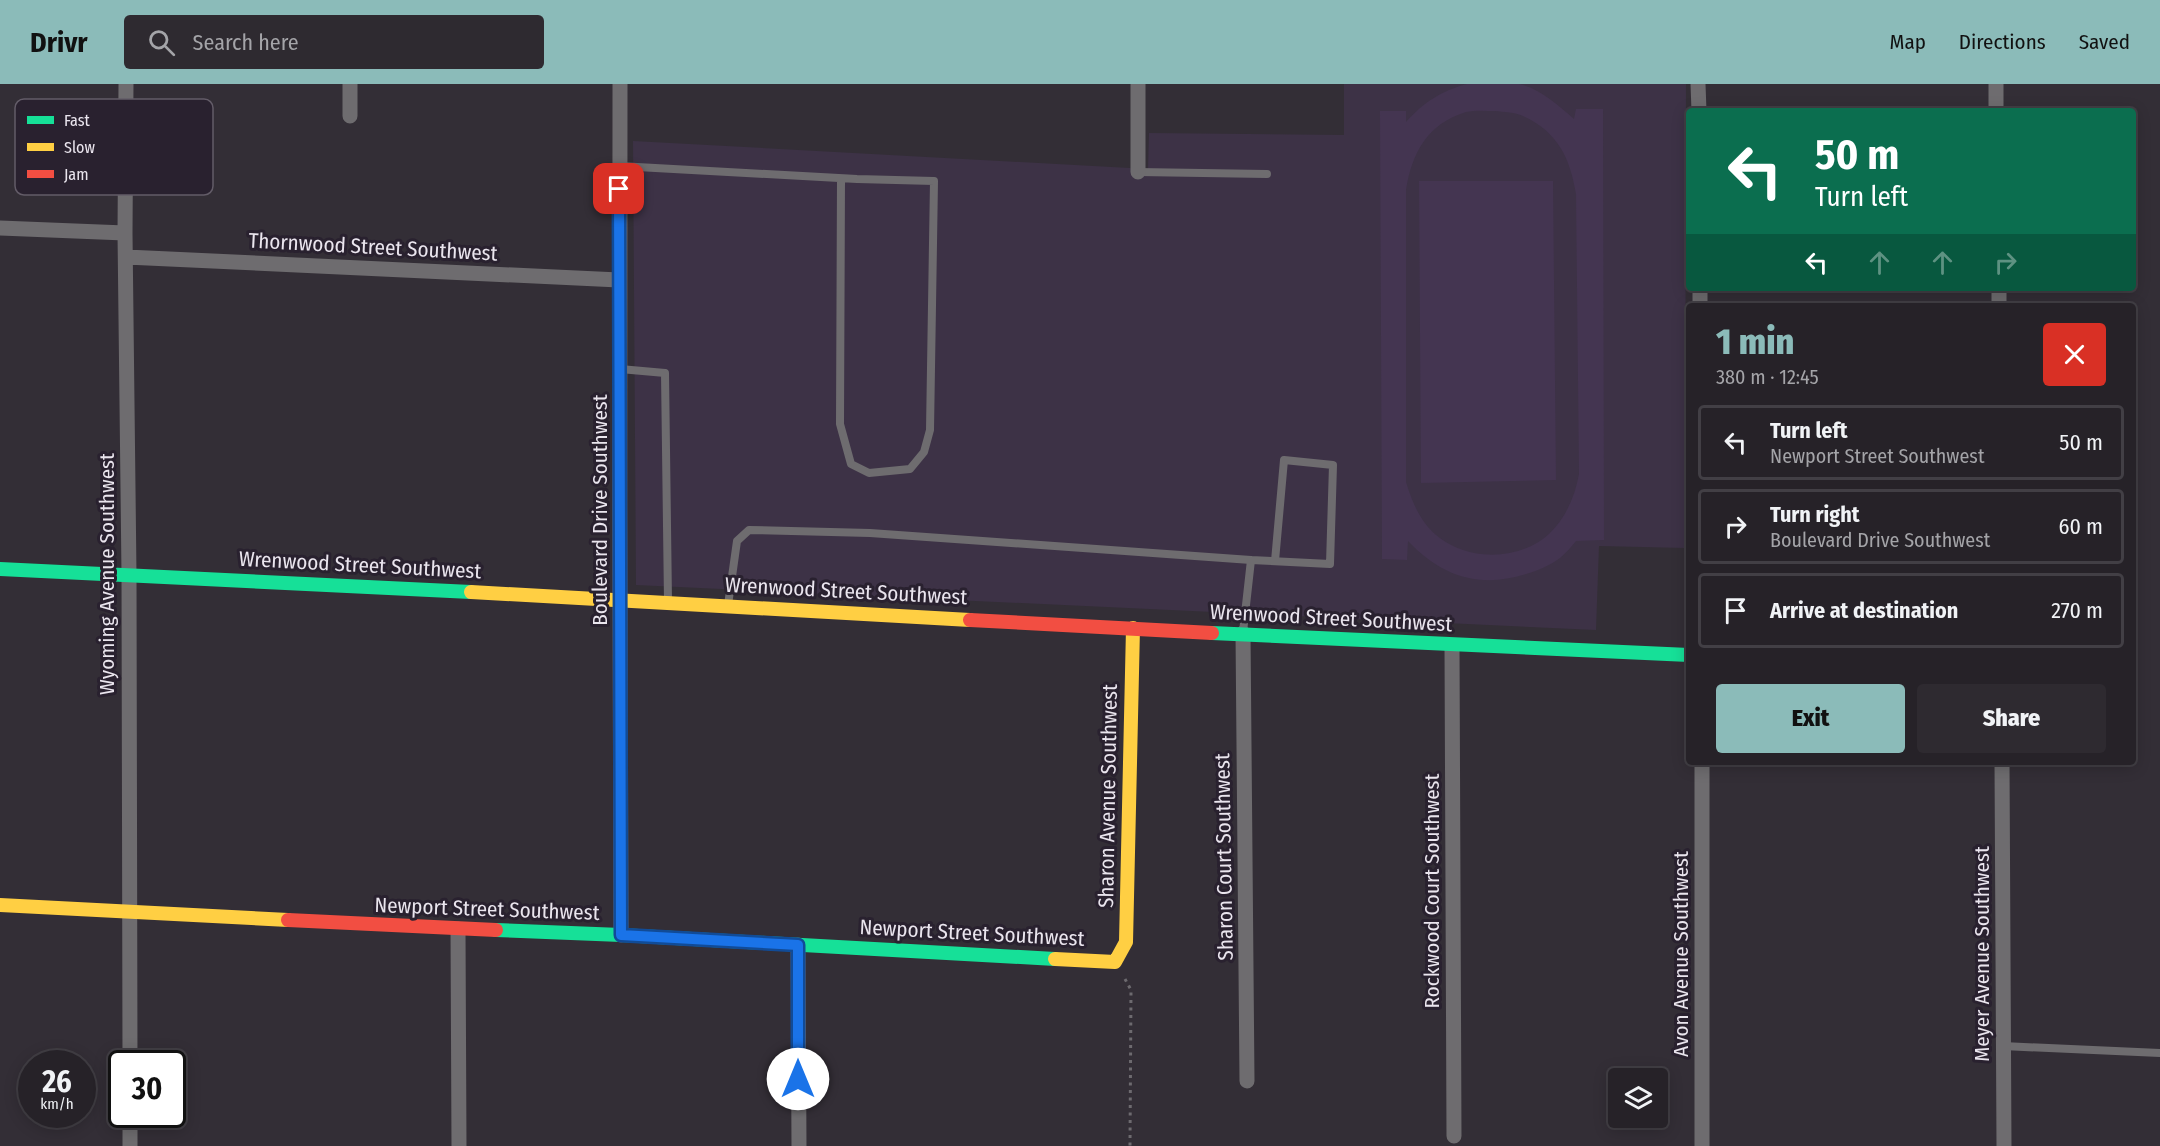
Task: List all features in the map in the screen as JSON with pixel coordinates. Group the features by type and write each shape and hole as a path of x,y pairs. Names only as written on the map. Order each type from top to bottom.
{"street":[{"name":"Wyoming Avenue Southwest","path":"126,84 126,99"},
{"path":"350,84 350,116"},
{"name":"Boulevard Drive Southwest","path":"620,84 621,935"},
{"path":"1138,84 1138,172"},
{"path":"1698,84 1699,108"},
{"path":"1996,84 1996,108"},
{"name":"Wyoming Avenue Southwest","path":"125,195 130,1050"},
{"path":"0,228 125,233"},
{"name":"Thornwood Street Southwest","path":"126,256 619,280"},
{"name":"Wrenwood Street Southwest","path":"0,569 728,605 1452,646 1686,655"},
{"name":"Sharon Avenue Southwest","path":"1115,962 1126,942 1133,628"},
{"name":"Sharon Court Southwest","path":"1243,633 1247,1081"},
{"name":"Rockwood Court Southwest","path":"1452,646 1454,1136"},
{"name":"Avon Avenue Southwest","path":"1702,765 1702,1146"},
{"name":"Meyer Avenue Southwest","path":"2002,765 2004,1146"},
{"name":"Newport Street Southwest","path":"0,905 1115,962"},
{"path":"458,929 459,1146"},
{"path":"798,945 799,1146"},
{"path":"130,1128 130,1146"}],"lane":[{"path":"620,166 841,179 934,181 930,430 924,452 910,469 869,473 851,464 840,424 841,179"},
{"path":"1138,172 1267,174"},
{"path":"620,369 665,373 668,602"},
{"path":"728,605 737,541 749,530 870,533 1251,560 1330,564 1333,465 1284,460 1275,561"},
{"path":"1243,633 1251,560"},
{"path":"2003,1046 2160,1053"}],"path":[{"path":"1115,962 1131,990 1130,1146"}],"shaded area":[{"path":"1344,84 1686,84 1685,548 1599,546 1596,630 636,585 633,141 1148,169 1149,133 1344,135"},
{"path":"1467,84 1519,84 1541,93 1574,119 1576,109 1603,109 1604,540 1576,541 1560,558 1544,568 1509,578 1492,580 1462,576 1447,571 1408,541 1407,560 1382,559 1380,111 1406,111 1406,122 1434,98","holes":["1498,111 1520,115 1535,122 1554,138 1566,158 1576,194 1579,474 1569,506 1549,534 1536,544 1520,550 1504,554 1487,554 1454,547 1440,538 1421,517 1406,482 1406,190 1417,152 1431,132 1452,117 1466,112"]},
{"path":"1419,181 1553,181 1556,480 1421,483"}],"traffic: fast":[{"path":"0,569 471,592"},
{"path":"1212,633 1686,655"},
{"path":"496,930 1055,959"}],"traffic: slow":[{"path":"471,592 970,620"},
{"path":"1055,959 1115,962 1126,942 1133,628"},
{"path":"0,905 288,920"}],"traffic: jam":[{"path":"970,620 1212,633"},
{"path":"288,920 496,930"}],"route":[{"path":"619,189 622,600 621,935 798,945 798,1079"}]}
